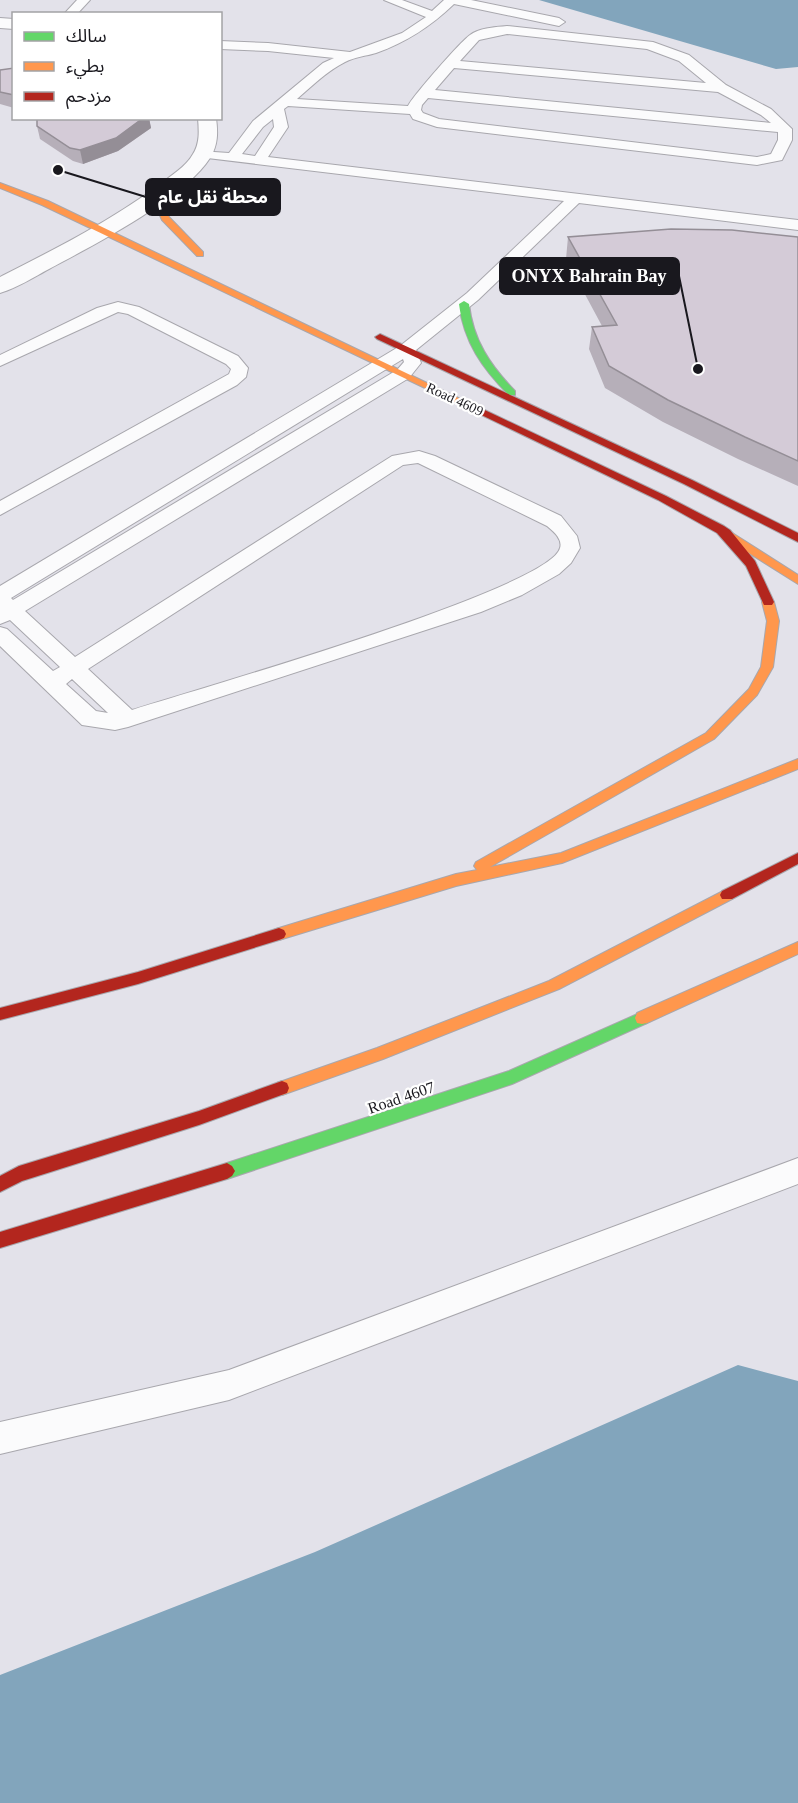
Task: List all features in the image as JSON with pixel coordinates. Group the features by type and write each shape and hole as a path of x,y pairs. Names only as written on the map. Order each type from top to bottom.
{"main road":[{"name":"Road 4609","path":"0,185 111,222 403,374 663,498 720,529 798,580"},
{"path":"156,197 165,218 206,257 165,239"},
{"path":"464,304 465,323 480,360 494,376 532,409"},
{"name":"Road 4609","path":"370,332 688,482 798,538"},
{"path":"456,880 710,736 753,692 767,667 773,621 766,595 751,564 720,529"},
{"path":"0,1014 138,978 456,880 562,858 798,764"},
{"path":"0,1184 19,1174 199,1118 378,1054 554,985 798,858"},
{"name":"Road 4607","path":"0,1240 185,1185 512,1077 798,948"}],"street":[{"path":"0,286 156,197 188,172 204,154 209,139 207,120"},
{"path":"0,267 111,222 168,172 183,155 189,129"}],"lane":[{"path":"72,12 84,0"},
{"path":"390,0 435,15"},
{"path":"233,157 258,124 328,66 406,36 452,0 558,22 604,40"},
{"path":"494,30 604,40 649,45 673,52 721,88 766,112 785,129 785,140 777,157 757,161 437,123 418,116 414,110 415,104 423,93 475,37 494,30"},
{"path":"222,45 268,47 352,56"},
{"path":"450,64 721,88"},
{"path":"423,93 785,129"},
{"path":"282,106 414,110"},
{"path":"259,160 281,127 282,106"},
{"path":"204,154 798,225"},
{"path":"3,605 406,350 464,304 576,199"},
{"path":"0,361 103,311 118,307 133,310 232,360 240,368 237,377 231,381 0,509"},
{"path":"3,605 403,374 413,363 406,350"},
{"path":"0,634 51,683 90,719 102,722 128,719 444,618 483,603 554,570 566,559 570,546 566,533 554,521 429,460 418,457 398,460 51,683"},
{"path":"3,605 128,719"},
{"path":"0,1438 229,1385 798,1170"}],"water":[{"path":"539,0 798,0 798,67 776,69"},
{"path":"738,1365 798,1381 798,1803 0,1803 0,1675 315,1552"}],"building":[{"path":"12,68 12,95 0,92 0,70"},
{"path":"37,120 140,120 116,138 80,150 70,148 37,126"},
{"path":"671,229 732,230 798,237 798,461 668,400 609,366 592,327 617,325 568,237"}],"traffic: fast":[{"path":"464,304 473,342 486,364 512,393"},
{"path":"227,1171 512,1077 642,1018"}],"traffic: slow":[{"path":"0,185 45,203 472,407"},
{"path":"156,197 165,218 200,254"},
{"path":"726,533 798,580"},
{"path":"481,866 710,736 753,692 767,667 773,621 768,602"},
{"path":"279,934 456,880 562,858 798,764"},
{"path":"282,1088 378,1054 554,985 727,895"},
{"path":"642,1018 798,948"}],"traffic: jam":[{"path":"380,337 688,482 798,538"},
{"path":"472,407 662,498 726,533"},
{"path":"720,529 751,564 768,602"},
{"path":"727,895 798,858"},
{"path":"0,1014 138,978 279,934"},
{"path":"0,1184 19,1174 199,1118 282,1088"},
{"path":"0,1240 227,1171"}],"place":[{"name":"محطة نقل عام","path":"58,170"},
{"name":"ONYX Bahrain Bay","path":"698,369"}]}
